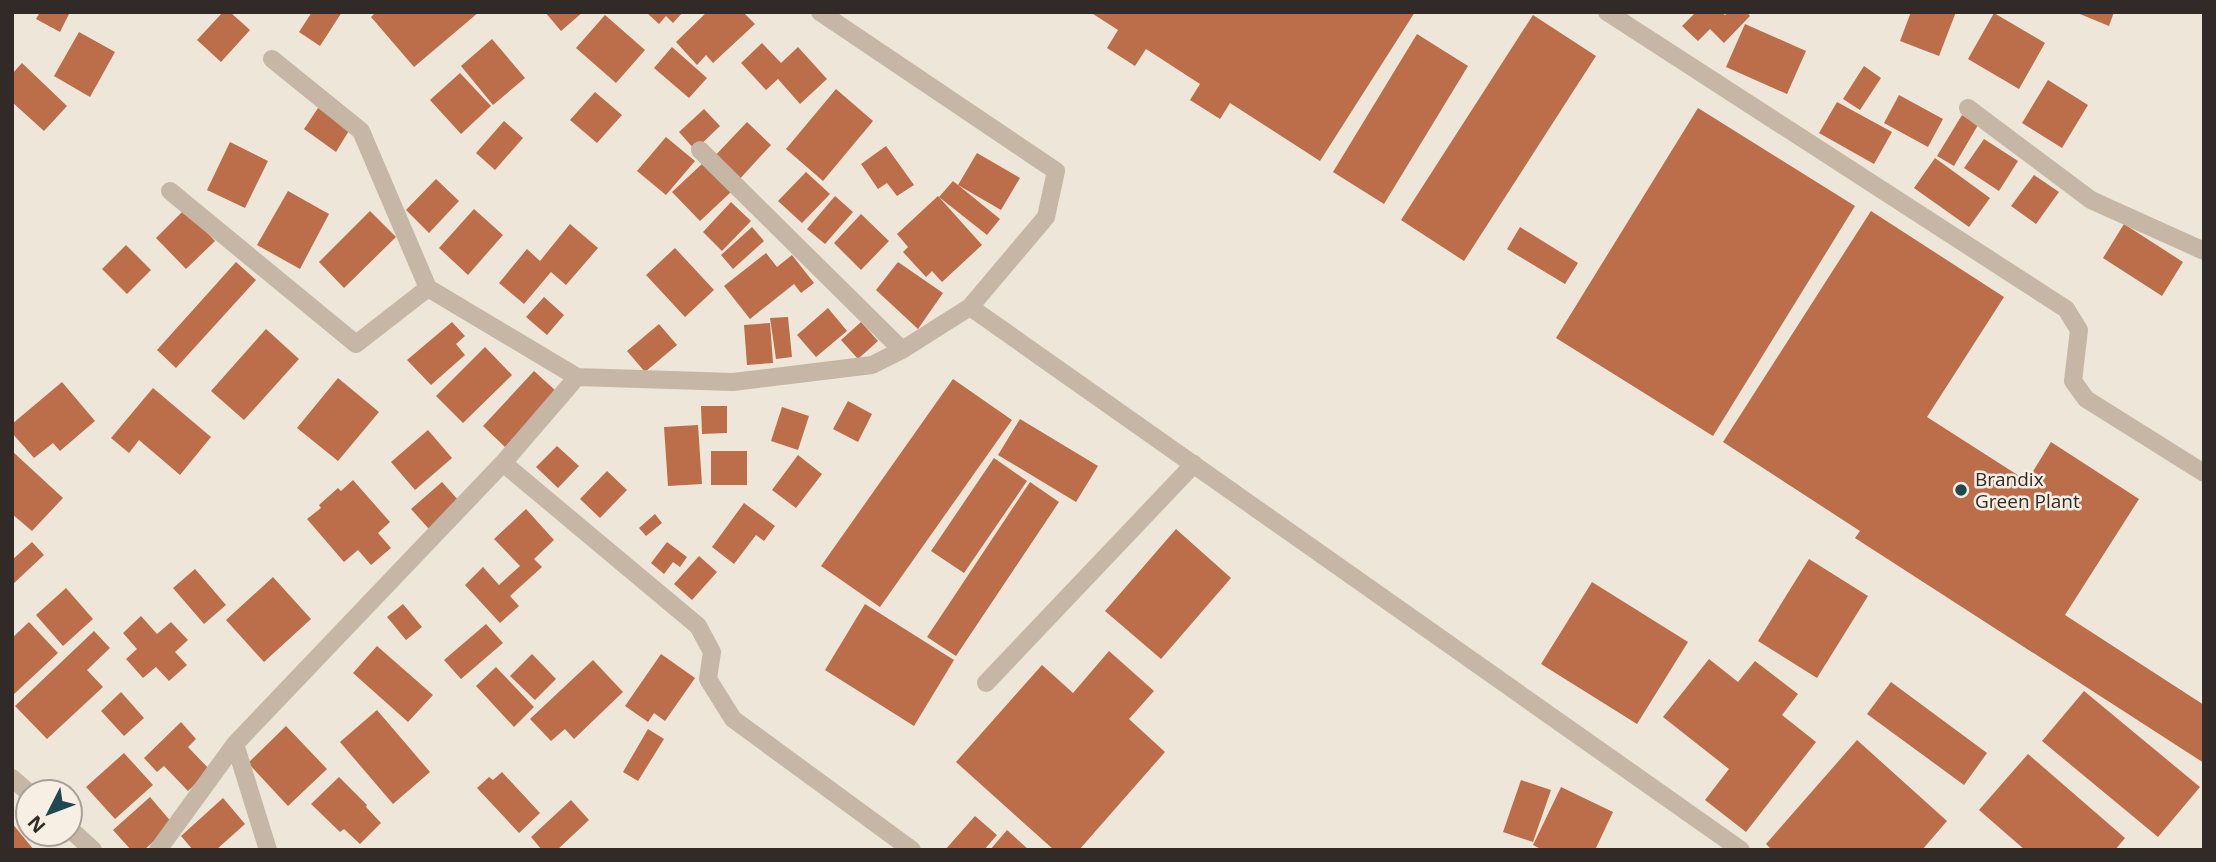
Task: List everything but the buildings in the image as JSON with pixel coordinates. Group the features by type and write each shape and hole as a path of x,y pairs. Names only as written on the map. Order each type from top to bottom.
{"street":[{"path":"272,59 361,131 428,288 578,377 733,382 872,365 902,350 971,307 1046,217 1056,171 820,12"},
{"path":"1607,12 2066,309 2079,330 2073,380 2086,400 2204,472"},
{"path":"1968,108 2091,200 2204,251"},
{"path":"700,150 902,350"},
{"path":"170,191 356,344 428,288"},
{"path":"971,307 1741,850"},
{"path":"158,850 235,744 503,463 578,377"},
{"path":"503,463 698,626 712,652 708,679 733,719 912,850"},
{"path":"986,683 1194,464"},
{"path":"235,744 268,850"}],"place":[{"name":"Brandix Green Plant","path":"1961,490"}]}
